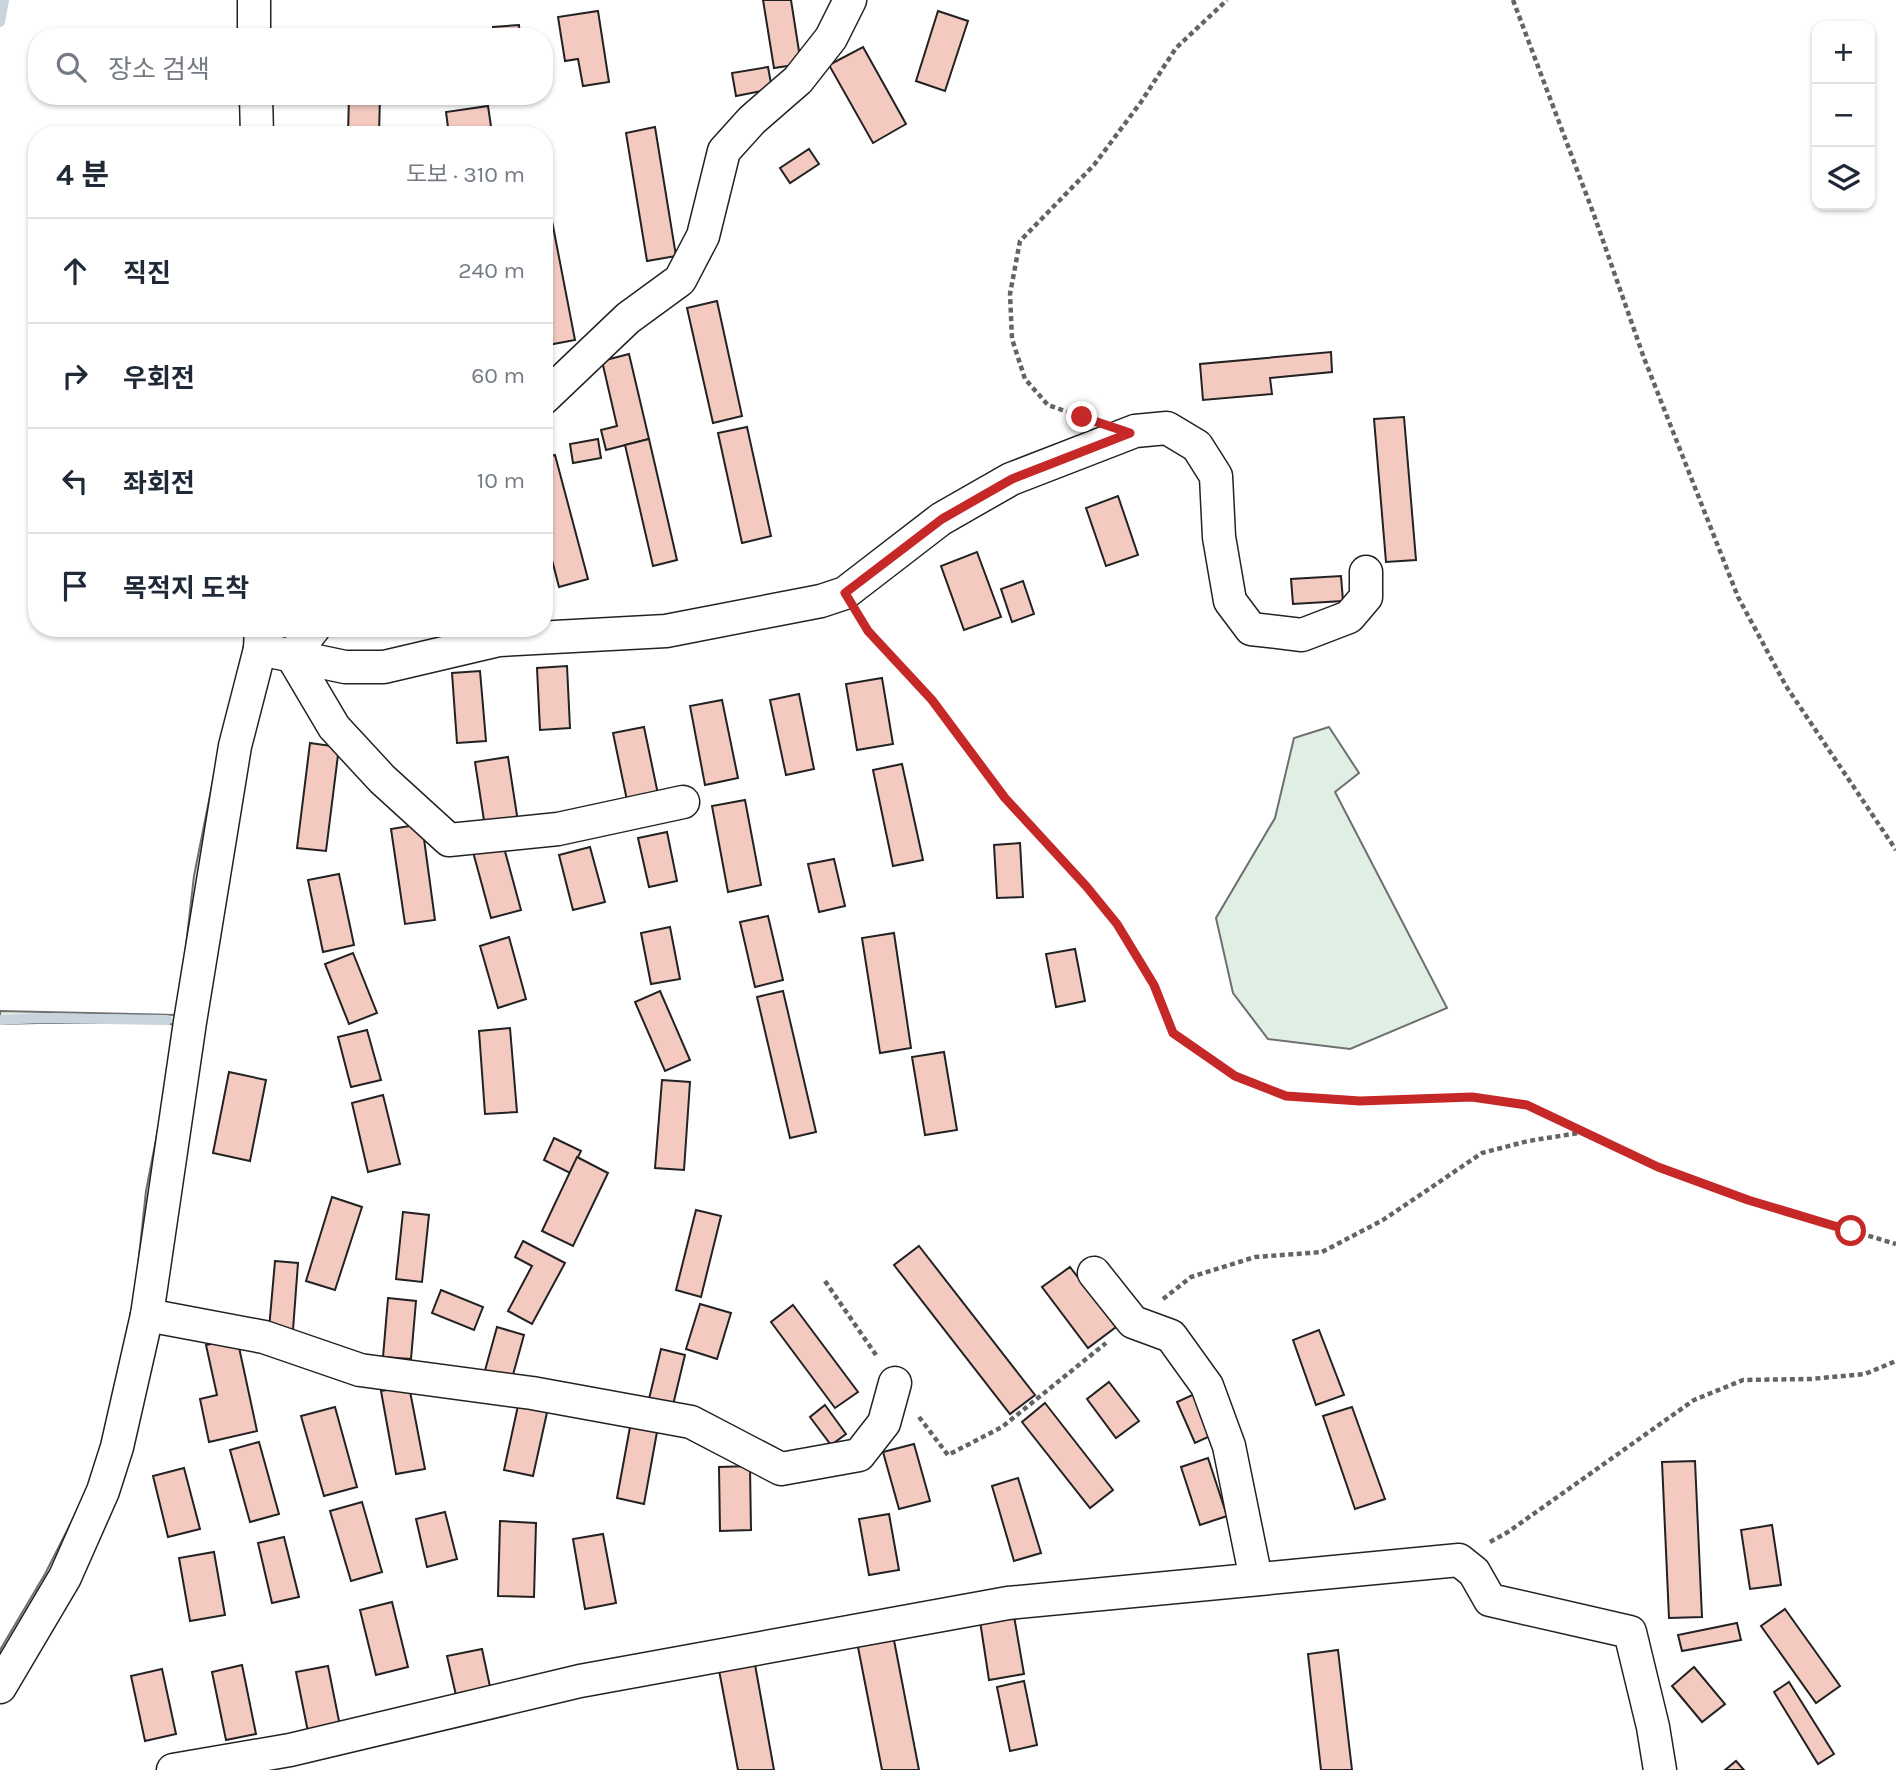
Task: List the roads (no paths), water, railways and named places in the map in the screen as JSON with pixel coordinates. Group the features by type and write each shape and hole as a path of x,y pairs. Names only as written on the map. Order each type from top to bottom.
{"street":[{"path":"254,0 254,28"},
{"path":"553,389 628,318 680,280 703,236 724,151 751,120 798,79 831,38 850,0"},
{"path":"256,105 257,126"},
{"path":"0,1687 65,1577 103,1491 117,1447 147,1315 234,746 260,639 292,656 345,667 384,667 499,640 666,631 821,601 845,593 942,519 1012,479 1135,431 1167,428 1197,446 1216,476 1219,537 1230,601 1251,629 1303,635 1349,617 1366,597 1366,572"},
{"path":"292,656 307,637"},
{"path":"292,656 334,727 382,779 449,841 558,829 683,803"},
{"path":"1094,1273 1133,1322 1171,1336 1207,1386 1229,1446 1256,1579"},
{"path":"147,1315 264,1337 360,1370 532,1393 691,1422 781,1469 859,1455 884,1423 895,1383"},
{"path":"173,1770 290,1750 580,1681 1008,1603 1459,1560 1474,1572 1490,1600 1630,1632 1653,1727 1660,1770"}],"waterway":[{"path":"0,22 4,0"},
{"path":"0,1020 167,1020"}]}
